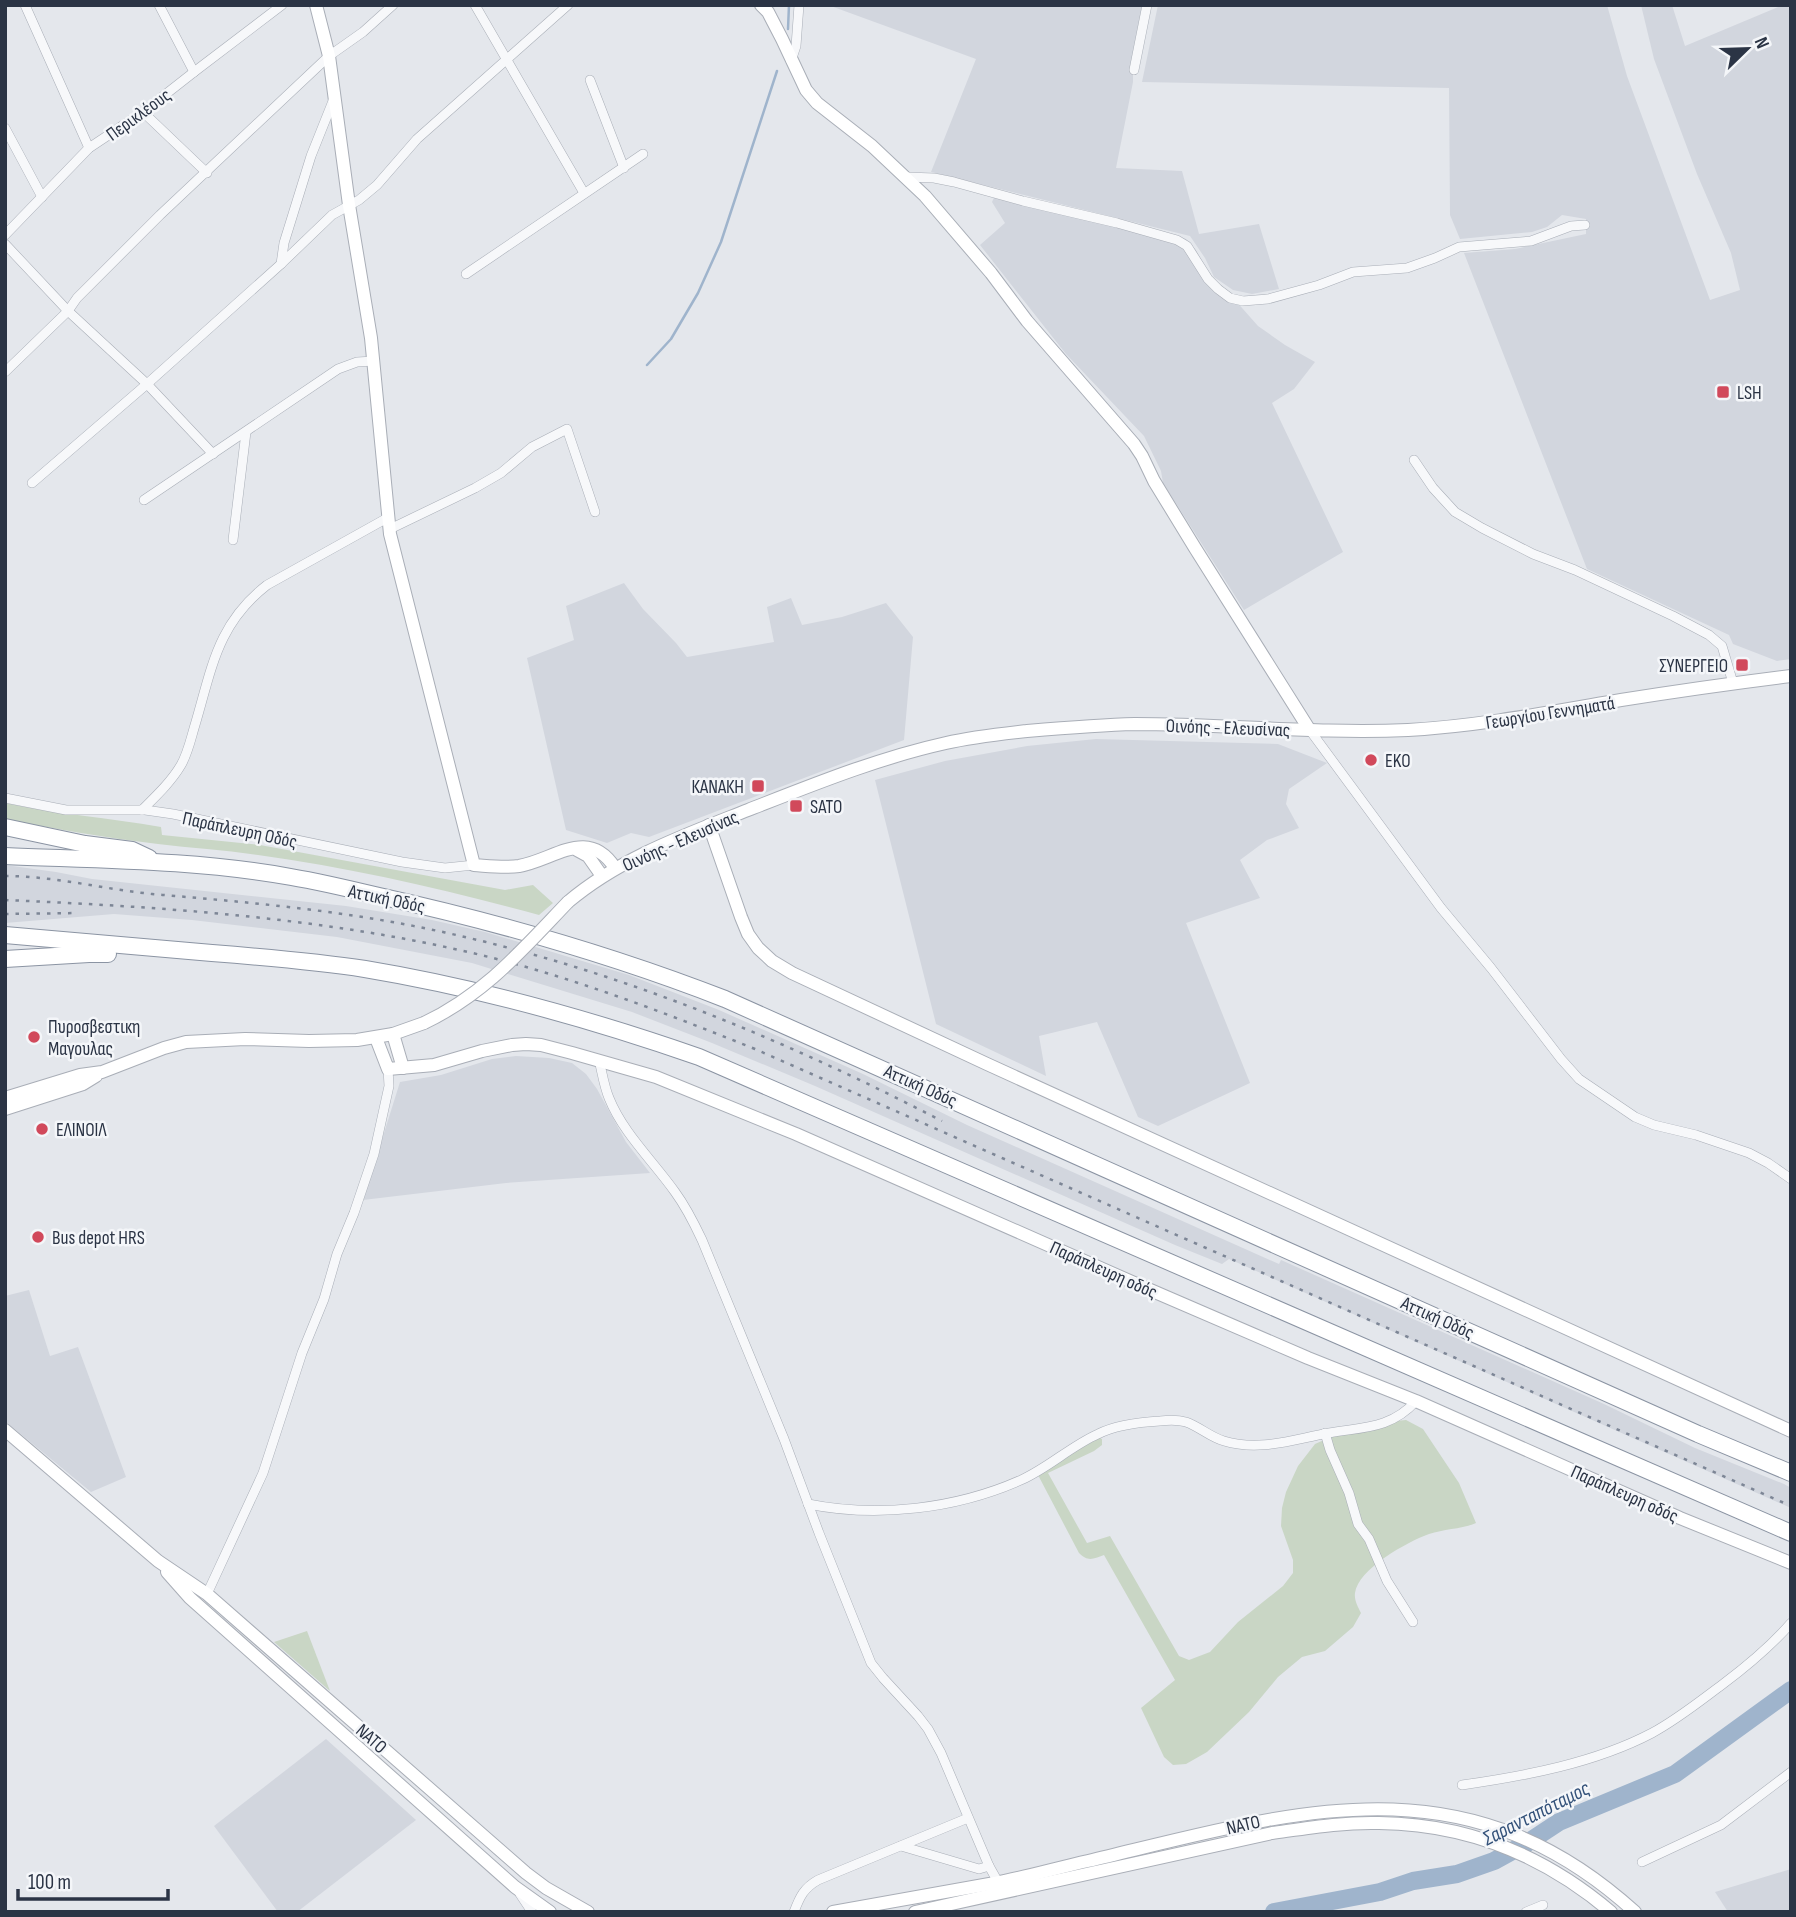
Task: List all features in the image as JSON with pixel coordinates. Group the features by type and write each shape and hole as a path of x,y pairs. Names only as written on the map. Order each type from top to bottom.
{"highway":[{"path":"5,827 85,844 132,850 159,862"},
{"name":"Αττική Οδός","path":"5,856 159,862 291,877 458,913 668,976 799,1031 1791,1473"},
{"path":"5,935 362,969 433,981 521,1001 638,1035 699,1056 1791,1533"},
{"path":"5,959 89,954 152,957 220,954"}],"main road":[{"path":"316,5 336,94 349,205 374,361 389,523 474,866 520,866 560,851 574,849 596,850 610,859 615,868"},
{"path":"761,5 768,12 806,90 817,103 907,177 1134,444 1195,548 1309,729"},
{"name":"Γεωργίου Γεννηματά","path":"1309,729 1408,730 1461,725 1791,676"},
{"name":"Οινόης - Ελευσίνας","path":"5,1109 83,1084 102,1072 186,1042 376,1038 424,1023 463,1002 483,987 568,902 615,868 709,825 902,754 950,742 1080,726 1135,724 1309,729"},
{"path":"709,825 748,934 772,961 792,973 1791,1431"},
{"path":"574,849 588,856 602,876"},
{"path":"393,1034 403,1068"},
{"path":"376,1038 388,1069"},
{"name":"Παράπλευρη οδός","path":"388,1069 434,1065 496,1047 526,1044 541,1045 656,1077 796,1134 1308,1358 1416,1401 1680,1518 1791,1563"},
{"name":"Οινόης - Ελευσίνας","path":"5,1098 80,1075 102,1072"},
{"name":"ΝΑΤΟ","path":"5,1430 158,1561 207,1594 526,1873 588,1912"},
{"name":"ΝΑΤΟ","path":"158,1561 190,1598 515,1887 550,1912"},
{"name":"ΝΑΤΟ","path":"833,1912 998,1882 1264,1819 1376,1808 1445,1814 1501,1830 1539,1845 1572,1863 1635,1912"},
{"name":"ΝΑΤΟ","path":"915,1912 1272,1833 1379,1823 1444,1828 1497,1844 1534,1859 1566,1877 1611,1912"}],"street":[{"path":"25,5 89,149"},
{"path":"159,5 194,72"},
{"name":"Περικλέους","path":"5,235 89,149 144,112 282,5"},
{"path":"5,372 160,215 329,56 363,32 393,5"},
{"path":"475,5 584,193"},
{"path":"32,483 147,384 332,215 359,200 377,185 417,139 568,5"},
{"path":"791,61 796,46 799,5"},
{"path":"1134,70 1147,5"},
{"path":"590,80 624,168"},
{"path":"281,264 284,243 311,156 336,94"},
{"path":"144,112 207,173"},
{"path":"5,128 42,197"},
{"path":"466,274 643,154"},
{"path":"907,177 954,182 1177,240 1187,246 1208,279 1218,289 1230,298 1243,301 1268,299 1320,285 1353,272 1407,268 1459,247 1531,241 1571,226 1585,225"},
{"path":"5,244 68,311 147,384 213,454"},
{"path":"144,500 338,369 357,362 374,361"},
{"path":"142,810 172,779 182,764 221,641 241,610 267,585 389,523 475,488 500,473 532,447 567,429 594,512"},
{"path":"233,540 246,432"},
{"path":"1414,460 1433,488 1455,512 1533,554 1575,570 1709,635 1722,646 1733,683"},
{"path":"1309,729 1441,908 1492,968 1560,1059 1579,1079 1635,1117 1749,1153 1791,1179"},
{"name":"Παράπλευρη Οδός","path":"5,797 66,810 142,810 173,814 402,862 445,868 474,866"},
{"path":"599,1060 608,1097 622,1123 688,1211 779,1427 871,1663 928,1729 998,1882"},
{"path":"207,1594 263,1473 302,1353 354,1213 370,1166 389,1086 388,1069"},
{"path":"808,1504 873,1512 922,1507 975,1496 1022,1480 1100,1432 1149,1422 1185,1422 1225,1442 1276,1445 1325,1433 1378,1425 1408,1410 1416,1401"},
{"path":"1325,1433 1349,1493 1358,1524 1369,1539 1387,1581 1413,1622"},
{"path":"1462,1785 1513,1778 1560,1767 1615,1749 1652,1733 1691,1709 1744,1668 1791,1623"},
{"path":"1642,1862 1721,1825 1791,1772"},
{"path":"794,1912 806,1887 838,1871 968,1818"},
{"path":"901,1846 979,1869 989,1866"},
{"path":"515,1887 532,1912"},
{"path":"1526,1912 1543,1905"}],"shaded area":[{"path":"828,5 1145,5 1116,168 1182,171 1199,234 1259,224 1279,289 1252,294 1233,290 1214,277 1190,236 931,172 976,59"},
{"path":"1158,5 1607,5 1627,76 1710,300 1740,290 1731,253 1697,174 1654,59 1641,5 1672,5 1685,46 1783,5 1791,5 1791,659 1777,661 1733,644 1729,635 1587,569 1464,253 1515,249 1586,234 1586,219 1562,215 1547,227 1532,232 1460,239 1450,215 1449,88 1142,82"},
{"path":"997,191 1186,239 1196,250 1210,277 1258,326 1315,362 1294,389 1272,403 1343,552 1244,610 1163,483 1161,471 1144,436 1066,354 980,245 1005,223 992,202"},
{"path":"624,583 643,609 687,657 774,642 767,607 791,598 802,625 842,617 886,603 913,637 904,740 649,837 631,833 607,843 566,830 527,658 574,640 566,606"},
{"path":"1096,739 1278,744 1327,763 1289,789 1286,804 1299,828 1267,840 1240,860 1260,898 1186,923 1250,1083 1158,1126 1138,1117 1097,1022 1039,1036 1046,1076 936,1024 875,780 945,761 1027,746"},
{"path":"5,865 92,879 346,906 432,920 485,932 629,975 719,1010 863,1074 967,1125 1279,1264 1281,1260 1604,1404 1695,1448 1784,1484 1791,1488 1791,1508 1229,1259 1222,1264 1175,1245 815,1086 632,1012 472,963 337,937 114,914 5,923"},
{"path":"516,1056 549,1058 572,1063 586,1074 626,1142 650,1173 506,1183 363,1200 400,1082 441,1075 492,1059"},
{"path":"29,1290 50,1356 78,1347 126,1477 91,1492 5,1421 5,1296"},
{"path":"326,1739 416,1820 297,1912 278,1912 214,1826"},
{"path":"1791,1869 1791,1912 1728,1912 1715,1892"}],"green space":[{"path":"5,803 161,827 162,835 260,845 505,890 533,885 553,903 539,915 435,888 329,866 246,853 119,839 43,826 5,819"},
{"path":"1406,1420 1423,1429 1459,1483 1476,1523 1420,1538 1374,1566 1358,1584 1355,1593 1361,1613 1353,1627 1325,1651 1302,1657 1278,1677 1249,1712 1207,1752 1186,1764 1173,1765 1164,1757 1141,1708 1175,1680 1104,1555 1091,1559 1079,1553 1038,1475 1098,1437 1102,1439 1102,1445 1094,1451 1048,1473 1087,1543 1110,1536 1179,1656 1189,1660 1210,1652 1238,1622 1283,1586 1293,1573 1293,1560 1281,1526 1282,1508 1298,1466 1315,1444 1333,1436 1373,1430"},
{"path":"307,1631 330,1691 274,1642"}],"waterway":[{"path":"788,29 789,5"},
{"path":"647,365 671,339 698,293 721,242 777,71"},
{"name":"Σαρανταπόταμος","path":"1274,1912 1380,1892 1413,1881 1457,1874 1494,1861 1559,1822 1675,1774 1791,1690"}],"railway":[{"path":"5,876 42,878 134,892 336,913 469,938 539,956 677,1002 744,1028 811,1057 942,1121"},
{"path":"5,900 188,911 370,933 489,957 590,987 755,1049 1791,1506"},
{"path":"5,914 78,913"}],"place":[{"name":"LSH","path":"1723,392"},
{"name":"ΣΥΝΕΡΓΕΙΟ","path":"1742,665"},
{"name":"EKO","path":"1371,760"},
{"name":"ΚΑΝΑΚΗ","path":"758,786"},
{"name":"SATO","path":"796,806"},
{"name":"Πυροσβεστικη Μαγουλας","path":"34,1037"},
{"name":"ΕΛΙΝΟΙΛ","path":"42,1129"},
{"name":"Bus depot HRS","path":"38,1237"}]}
